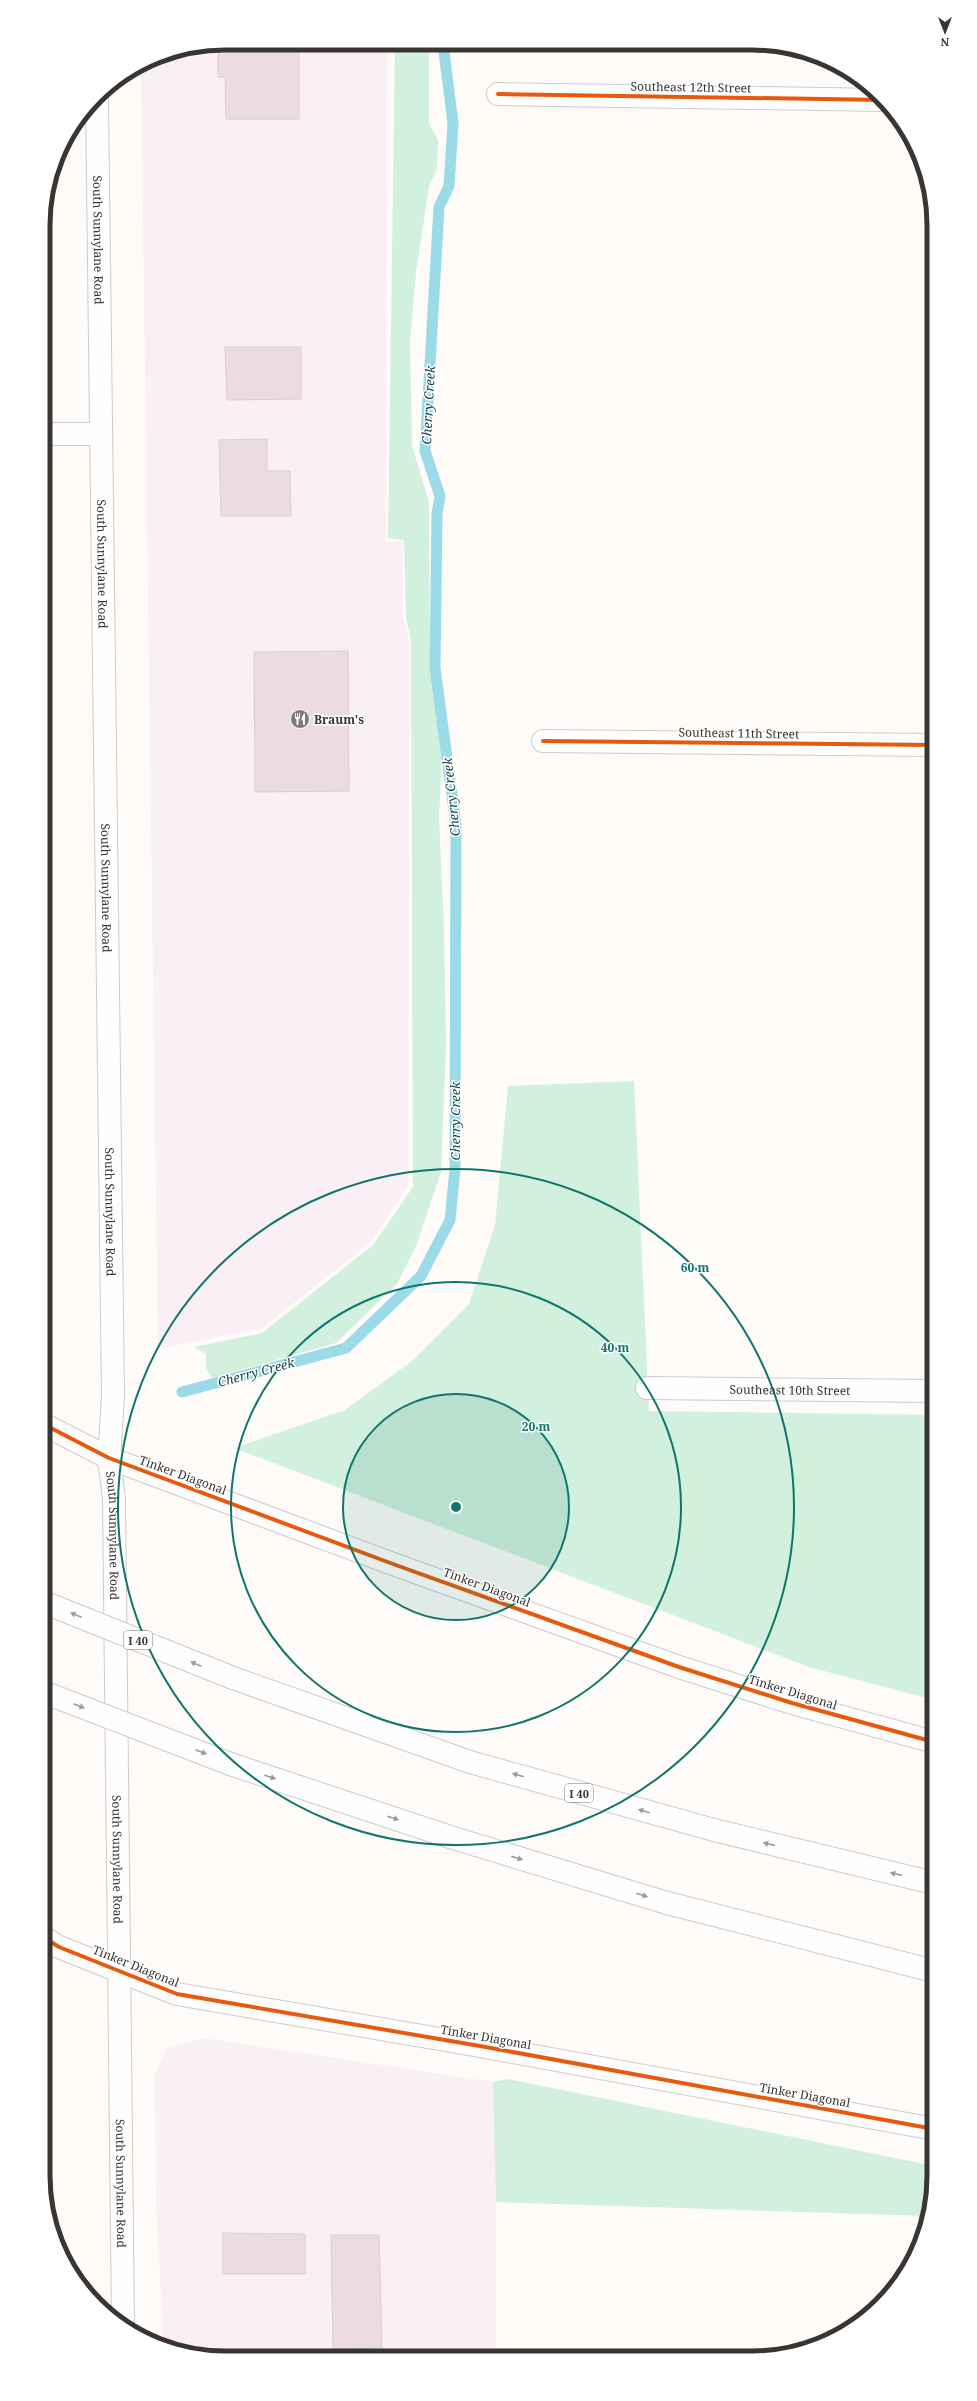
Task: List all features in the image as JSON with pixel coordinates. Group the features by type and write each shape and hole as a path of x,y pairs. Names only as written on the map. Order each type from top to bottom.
{"main road":[{"name":"Southeast 12th Street","path":"498,94 875,100"},
{"name":"South Sunnylane Road","path":"97,106 113,1396 109,1458 114,1499 123,2318"},
{"path":"50,434 101,434"},
{"name":"Southeast 11th Street","path":"543,741 927,745"},
{"name":"Southeast 10th Street","path":"647,1388 927,1390"},
{"name":"Tinker Diagonal","path":"50,1428 109,1458 386,1561 679,1667 792,1703 927,1740"},
{"name":"I 40","path":"50,1605 232,1678 470,1762 714,1830 927,1881"},
{"path":"50,1695 233,1765 450,1837 667,1903 927,1969"},
{"name":"Tinker Diagonal","path":"50,1941 59,1947 177,1994 480,2046 927,2127"}],"shaded area":[{"path":"214,50 387,50 386,542 403,541 403,618 410,644 408,1186 371,1242 262,1328 158,1349 141,71 169,59 191,53"},
{"path":"204,2038 493,2082 496,2202 496,2351 214,2351 191,2348 164,2340 156,2205 155,2074 167,2048"}],"green space":[{"path":"395,50 429,50 429,123 438,140 437,169 429,186 416,272 410,342 412,446 429,502 430,670 442,754 439,819 444,930 446,1045 441,1172 416,1246 397,1284 336,1343 212,1378 206,1368 206,1354 194,1347 262,1333 373,1245 413,1187 411,641 406,618 404,540 388,538"},
{"path":"634,1081 649,1411 927,1415 927,1698 809,1667 234,1448 345,1410 412,1361 469,1304 495,1225 508,1086"},
{"path":"508,2079 927,2165 927,2187 922,2216 496,2202 493,2082"}],"building":[{"path":"218,50 299,50 299,119 226,119 225,77 218,77"},
{"path":"225,347 301,347 301,399 227,400"},
{"path":"267,439 267,471 290,471 291,516 221,516 219,440"},
{"path":"348,651 349,791 255,792 254,652"},
{"path":"223,2233 305,2234 305,2274 223,2274"},
{"path":"331,2235 379,2235 382,2348 333,2349"}],"waterway":[{"name":"Cherry Creek","path":"182,1392 346,1348 421,1276 450,1220 455,1169 456,825 435,668 437,514 440,496 425,451 439,207 449,186 453,123 444,50"}],"cycle path":[{"path":"498,94 875,100"},
{"path":"543,741 927,745"},
{"path":"50,1428 109,1458 393,1564 679,1667 792,1703 927,1740"},
{"path":"50,1941 59,1947 177,1994 480,2046 927,2128"}],"place":[{"name":"Braum's","path":"300,719"}]}
